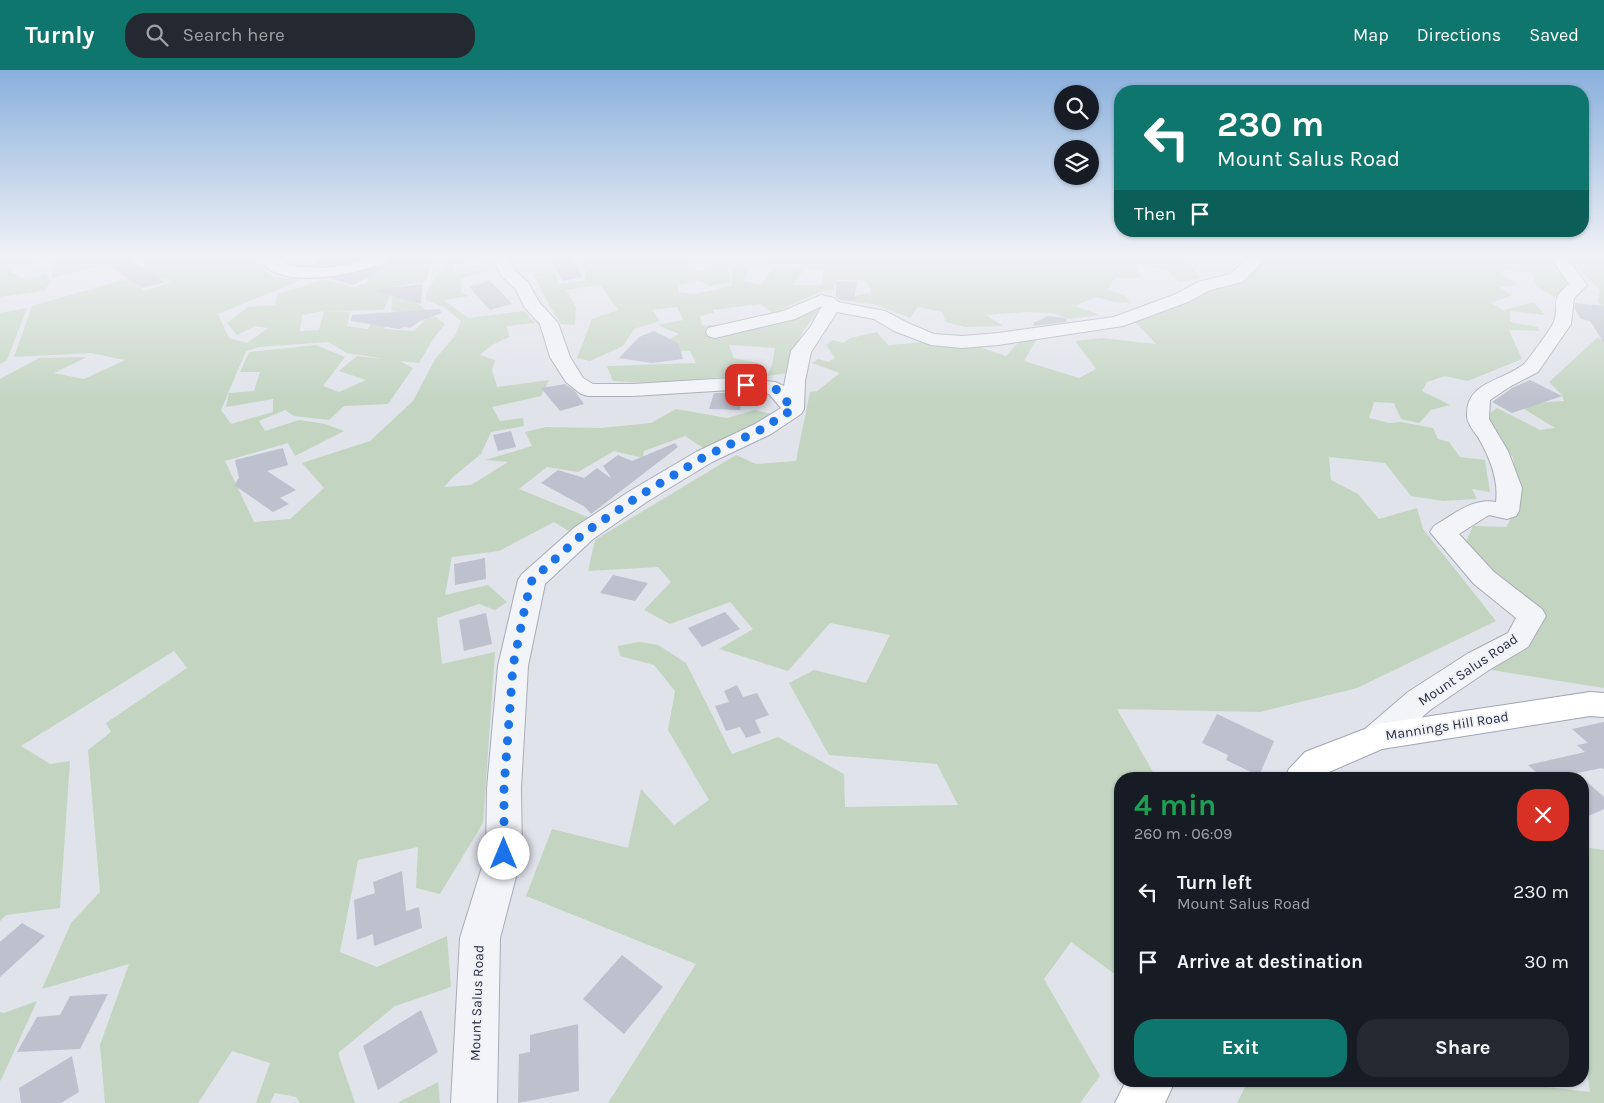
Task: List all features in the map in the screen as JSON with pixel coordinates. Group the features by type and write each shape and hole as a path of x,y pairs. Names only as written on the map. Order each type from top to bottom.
{"main road":[{"name":"Mannings Hill Road","path":"1307,772 1316,762 1378,737 1590,704 1604,705"},
{"path":"1138,1103 1149,1087"}],"street":[{"path":"533,306 549,324 560,357 576,382 588,390 632,390 731,384 775,388 793,409"},
{"path":"715,332 789,315 808,306"},
{"path":"793,409 795,382 801,351 819,328 832,306"},
{"path":"833,306 879,315 901,327 931,339 962,342 998,339 1117,322 1160,306"},
{"name":"Mount Salus Road","path":"1378,737 1420,701 1478,662 1518,640 1532,616 1484,578 1443,532 1484,507 1507,511 1510,488 1497,451 1478,419 1480,398 1504,382 1531,368 1562,324 1564,306"},
{"name":"Mount Salus Road","path":"474,1103 480,938 504,854 504,788 513,666 532,580 584,533 639,496 704,457 762,429 793,409"}],"green space":[{"path":"32,306 237,306 218,314 229,338 247,343 268,328 255,326 237,335 227,323 248,307 386,306 384,310 326,311 350,312 347,326 368,329 377,312 397,314 384,329 414,331 428,317 391,311 392,306 421,306 445,324 433,339 419,363 400,361 413,368 388,404 344,406 329,420 294,416 285,410 259,421 265,431 299,420 325,424 344,431 295,456 288,443 225,461 254,522 290,519 324,488 302,463 370,441 413,401 435,359 455,336 461,321 442,306 452,306 469,318 524,311 535,323 507,326 509,337 492,345 480,355 495,360 492,370 497,387 549,380 541,396 492,407 500,421 523,418 524,426 491,432 481,454 444,487 471,485 508,462 485,460 532,446 525,432 546,427 601,428 651,423 676,409 727,418 755,410 775,415 736,435 703,448 685,436 644,451 643,458 614,451 578,472 547,467 519,489 590,518 570,532 554,522 499,551 452,557 445,595 488,585 507,602 495,610 479,604 437,618 442,664 495,652 483,823 440,894 416,888 418,847 358,860 340,952 377,967 447,936 451,987 395,1006 338,1053 355,1103 300,1103 296,1097 275,1093 270,1103 256,1103 270,1063 232,1051 198,1103 105,1103 100,1045 129,964 42,989 71,923 100,892 88,750 111,732 106,723 187,668 174,651 21,746 50,764 70,761 60,908 6,915 0,921 0,379 39,358 87,357 54,373 84,379 125,360 91,353 14,357","holes":["324,311 319,330 300,331 302,315","328,342 347,353 385,359 357,356 339,371 366,380 339,392 323,386 345,357 316,345 249,352 240,372 260,372 254,391 229,393 226,407 273,399 273,412 231,424 221,410 246,351 259,347"]},
{"path":"550,306 576,306 575,325 561,324"},
{"path":"615,306 742,306 713,310 714,313 700,316 702,325 721,325 721,328 708,336 721,335 810,309 819,310 803,331 788,373 767,376 772,365 775,348 729,345 734,358 759,363 744,374 661,384 613,381 607,366 696,363 690,351 675,351 657,345 679,334 658,325 683,320 677,307 652,310 660,321 634,329 623,346 590,361 577,358 592,319 618,310"},
{"path":"763,306 789,306 774,313"},
{"path":"879,306 1076,306 1100,315 1070,319 1053,313 1025,312 986,315 1003,326 965,327 946,322 942,312 918,307 910,318"},
{"path":"1168,306 1496,306 1503,310 1518,306 1538,306 1545,315 1510,311 1510,322 1537,327 1539,331 1509,330 1522,359 1468,381 1445,376 1427,382 1422,391 1450,405 1431,410 1419,423 1401,419 1394,403 1374,402 1369,418 1389,423 1401,422 1433,428 1438,439 1449,442 1460,457 1485,460 1490,492 1472,489 1477,499 1443,501 1411,496 1385,463 1329,457 1331,480 1358,494 1379,519 1417,508 1423,529 1496,621 1357,688 1260,712 1117,709 1153,772 1114,772 1114,974 1071,942 1044,979 1100,1076 1080,1103 608,1103 696,964 526,896 552,829 628,848 641,789 674,825 709,800 668,730 675,691 654,665 620,656 618,646 639,642 658,645 686,663 732,754 778,737 844,774 845,807 958,805 937,764 829,755 789,683 814,670 866,683 890,635 830,623 788,671 719,649 753,629 730,602 670,624 644,610 671,582 658,567 588,571 595,540 736,455 756,464 796,461 810,392 817,391 840,373 812,363 818,359 829,362 835,358 826,345 833,340 843,343 850,338 877,332 888,345 927,342 990,343 982,348 1006,356 1019,342 1037,339 1024,361 1079,378 1096,369 1075,341 1102,338 1156,344 1134,321"},
{"path":"27,308 7,360 0,364 0,313"},
{"path":"1597,338 1604,339 1604,688 1485,669 1532,616 1465,544 1473,526 1506,527 1520,504 1513,458 1485,417 1497,408 1540,430 1555,428 1516,404 1564,401 1562,395 1549,382"},
{"path":"1589,848 1604,850 1604,1103 1237,1103 1245,1087 1547,1087 1590,1092"},
{"path":"37,1001 0,1081 0,1012 4,1013"},
{"path":"438,1082 440,1103 397,1103"}],"building":[{"path":"486,306 504,306 490,310"},
{"path":"1575,306 1604,306 1604,343 1590,321 1581,319"},
{"path":"440,309 441,313 420,321 410,328 404,327 399,329 351,321 352,315"},
{"path":"1048,316 1067,318 1066,322 1034,326 1033,323"},
{"path":"654,331 678,343 683,359 652,363 619,358 639,337"},
{"path":"1530,380 1562,396 1512,413 1492,402 1512,388"},
{"path":"565,384 575,391 584,404 560,411 541,388"},
{"path":"714,393 742,393 740,410 709,409"},
{"path":"511,431 516,447 498,451 493,435"},
{"path":"675,443 678,447 591,514 585,507 541,483 558,470 584,478 597,468 612,479 603,466 618,455 632,461"},
{"path":"283,448 288,465 267,471 296,490 280,498 289,504 273,512 234,485 239,478 235,460"},
{"path":"485,558 486,579 455,585 454,564"},
{"path":"613,575 648,583 635,601 600,593"},
{"path":"725,612 740,629 702,647 688,628"},
{"path":"486,613 492,644 464,651 459,620"},
{"path":"737,685 743,697 757,693 769,715 755,720 761,733 746,738 740,727 726,731 715,706 729,702 724,691"},
{"path":"1217,714 1274,741 1261,772 1251,772 1226,760 1228,755 1202,743"},
{"path":"1604,722 1604,769 1582,772 1536,772 1528,765 1585,752 1577,745 1588,743 1572,729"},
{"path":"1589,784 1604,797 1604,809 1589,816"},
{"path":"402,871 406,911 419,907 422,928 374,946 373,934 357,940 354,900 375,893 373,882"},
{"path":"22,923 45,936 0,977 0,942"},
{"path":"622,955 663,987 624,1034 583,999"},
{"path":"108,994 80,1049 17,1052 37,1017 60,1015 70,996"},
{"path":"421,1010 438,1052 378,1090 363,1046"},
{"path":"578,1024 579,1091 518,1103 519,1054 530,1052 530,1035"},
{"path":"72,1056 79,1092 61,1103 21,1103 19,1088"}],"route":[{"path":"504,854 504,788 513,666 532,580 584,533 639,496 704,457 762,429 793,409 775,388 746,385"}]}
